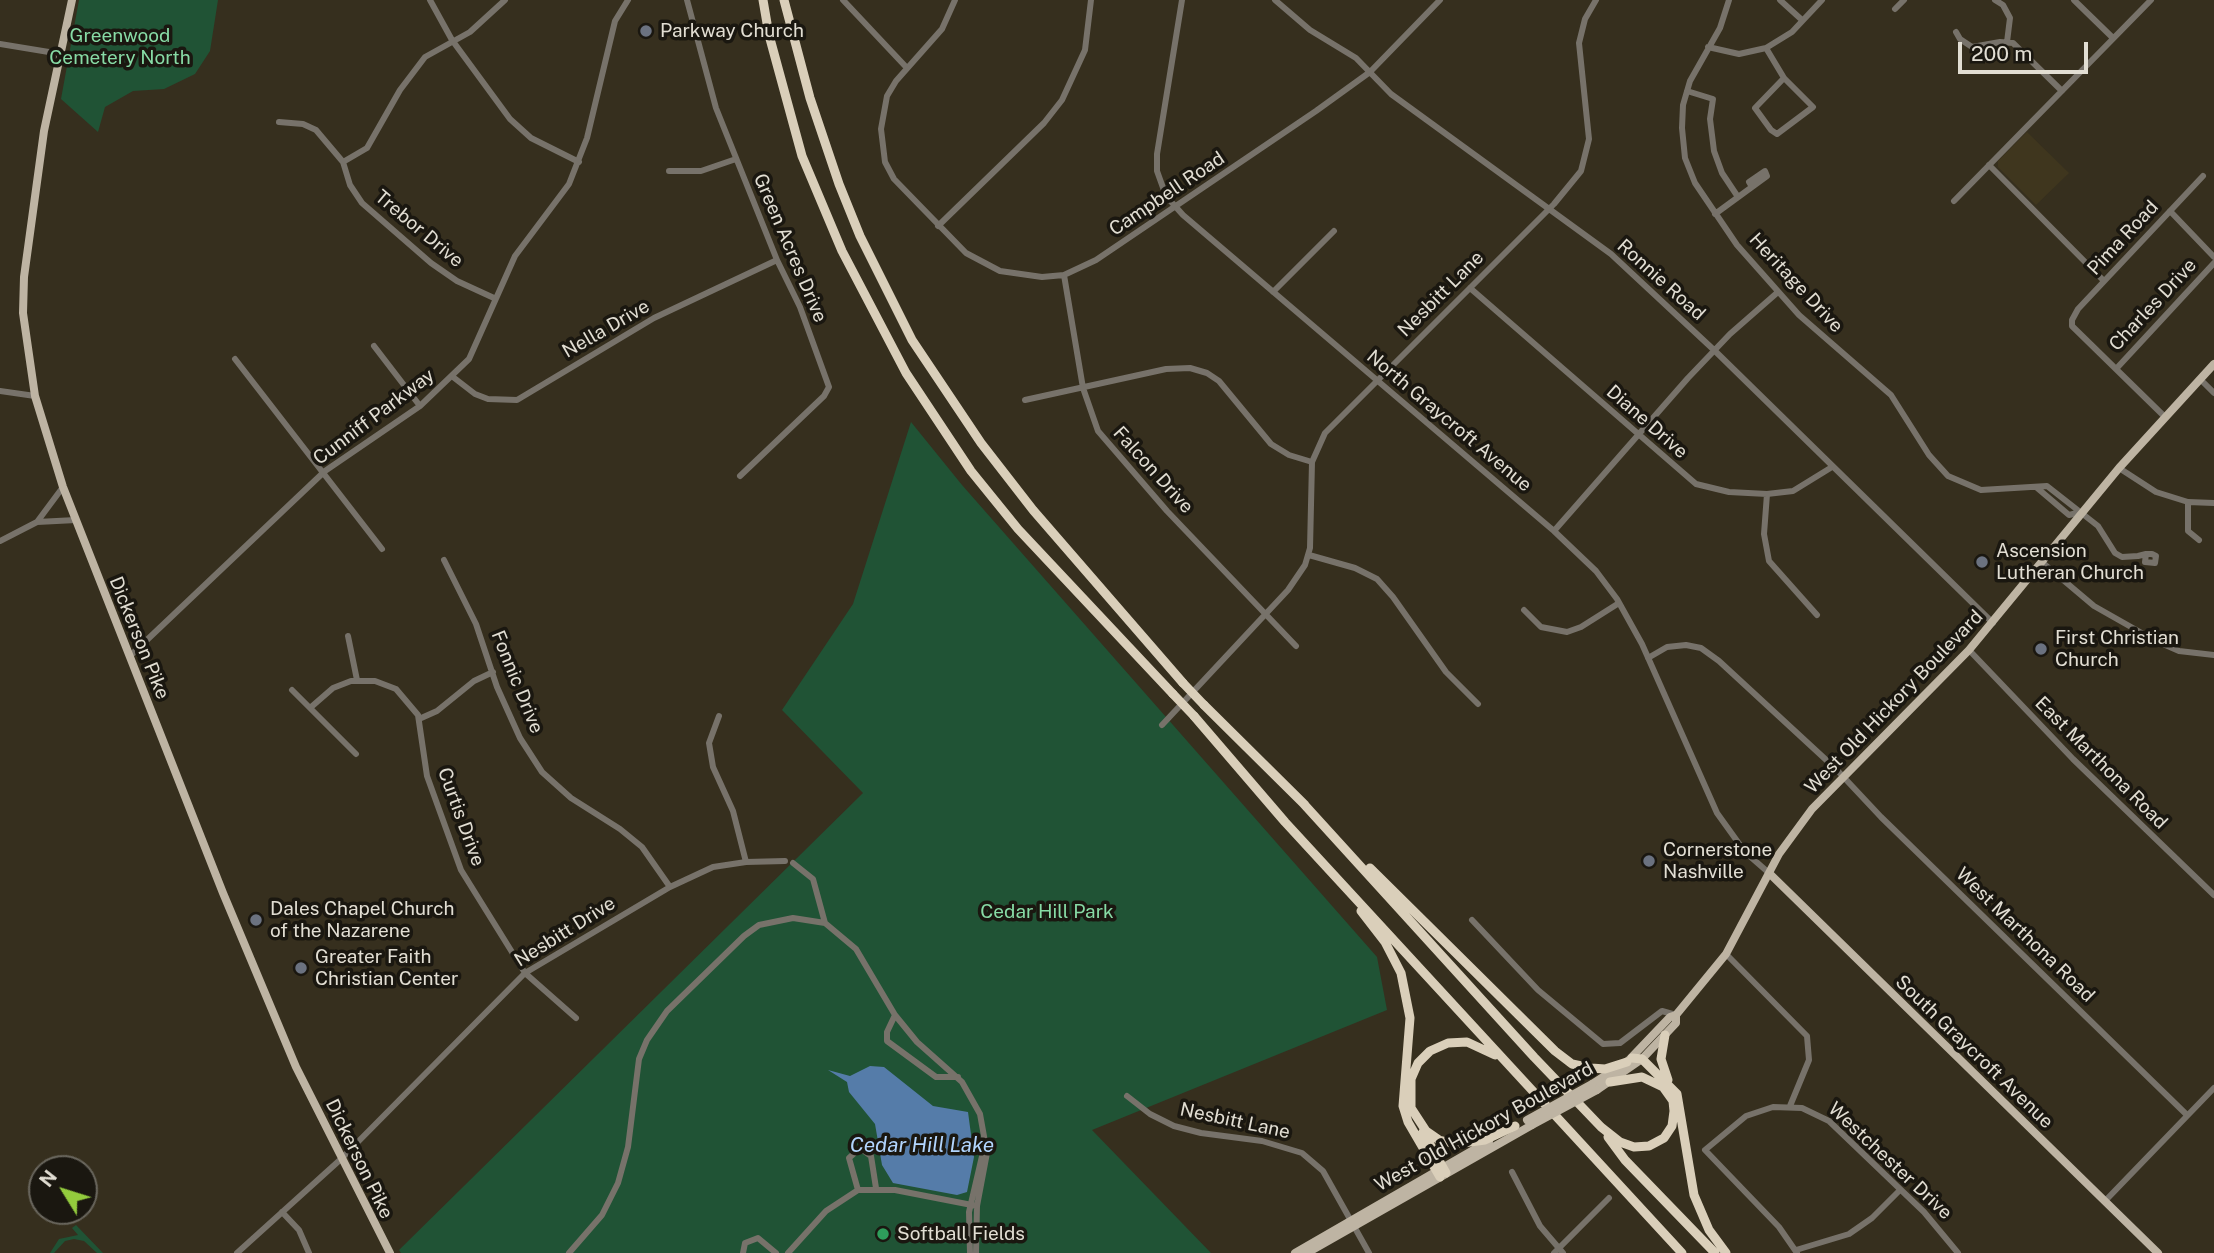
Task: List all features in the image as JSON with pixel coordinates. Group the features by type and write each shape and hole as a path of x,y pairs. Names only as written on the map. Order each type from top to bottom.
{"highway":[{"path":"763,0 769,35 802,156 842,251 906,373 971,471 1018,529 1194,716 1324,863 1682,1253"},
{"path":"784,0 810,98 860,236 912,340 981,443 1033,510 1203,705 1555,1051 1572,1064 1591,1068 1605,1069 1629,1060 1642,1059 1670,1085"},
{"path":"1302,802 1601,1127 1625,1160 1715,1253"},
{"path":"1324,863 1385,942 1401,973 1410,1018 1402,1090 1403,1106 1408,1122 1441,1172"},
{"path":"1665,1035 1661,1059 1680,1107 1694,1195 1709,1230 1726,1253"},
{"path":"1441,1172 1414,1117 1409,1099 1414,1071 1430,1051 1456,1042 1473,1043 1493,1053 1539,1099"},
{"path":"1601,1127 1620,1142 1642,1147 1664,1138 1674,1119 1673,1101 1657,1082 1635,1077 1610,1082"},
{"path":"1414,1117 1432,1135 1455,1144 1485,1140 1515,1126"}],"main road":[{"name":"Dickerson Pike","path":"72,0 44,131 24,278 23,313 35,396 62,487 282,1036 390,1253"},
{"name":"West Old Hickory Boulevard","path":"1294,1253 1594,1087 1629,1060 1670,1017 1676,1015 1726,954 1789,838 1842,776 1969,650 2043,563 2078,514 2214,364"},
{"name":"South Graycroft Avenue","path":"1769,873 2158,1253"},
{"name":"West Old Hickory Boulevard","path":"1594,1087 1610,1082 1642,1059 1676,1023 1676,1015"},
{"name":"West Old Hickory Boulevard","path":"1441,1172 1515,1126 1530,1122"},
{"name":"West Old Hickory Boulevard","path":"1307,1253 1353,1222"}],"street":[{"path":"430,0 452,40 510,120 531,138 579,162"},
{"path":"343,162 367,148 409,76 425,57 486,21 505,0"},
{"name":"Cunniff Parkway","path":"130,656 325,471 420,406 469,359 514,256 554,207 579,162 615,21 628,0"},
{"name":"Green Acres Drive","path":"687,0 716,108 777,260 800,307 829,387 824,396 740,476"},
{"path":"843,0 907,68 942,29 955,0"},
{"path":"938,226 1044,123 1062,100 1085,50 1091,0"},
{"name":"North Graycroft Avenue","path":"1182,0 1157,154 1161,189 1175,207 1554,531 1596,571 1619,603 1648,658 1717,813 1745,852 1769,873"},
{"name":"Ronnie Road","path":"1275,0 1310,30 1345,50 1391,94 1611,254 1714,350 1993,623"},
{"name":"Campbell Road","path":"907,68 887,96 881,120 885,162 894,179 966,253 990,267 1018,275 1064,275 1096,260 1370,72 1440,0"},
{"name":"Nesbitt Lane","path":"1162,725 1294,582 1309,555 1312,462 1325,433 1576,180 1587,153 1589,129 1578,51 1582,27 1596,0"},
{"name":"Heritage Drive","path":"1729,0 1720,28 1687,90 1682,128 1685,158 1695,183 1715,214 1778,292 1820,335 1891,395 1929,455 1948,476 1981,490 2047,486 2076,507 2078,514 2098,526 2109,546 2122,557 2146,554"},
{"path":"1780,0 1802,20"},
{"path":"1708,47 1739,54 1766,48 1781,41 1822,0"},
{"path":"1895,9 1904,0"},
{"path":"1995,0 2003,5 2010,18 2007,42"},
{"path":"2074,0 2113,38"},
{"path":"1954,201 2151,0"},
{"path":"1956,32 1966,45 1972,47 2007,42 2017,47 2062,91"},
{"path":"0,44 61,54"},
{"path":"1766,48 1784,78 1813,107 1777,134 1755,108 1784,78"},
{"path":"1687,90 1711,97 1714,101 1710,120 1714,151 1722,173 1738,197"},
{"name":"Trebor Drive","path":"279,122 303,124 316,130 343,162 350,185 362,203 430,263 457,281 494,298"},
{"path":"669,171 701,171 736,159"},
{"path":"1989,165 2104,281"},
{"name":"Pima Road","path":"2116,369 2072,326 2074,314 2203,176"},
{"path":"1715,214 1752,187"},
{"path":"2170,211 2214,257"},
{"path":"1273,292 1334,231"},
{"name":"Nella Drive","path":"453,377 475,394 488,398 517,400 654,318 777,260"},
{"name":"Charles Drive","path":"2116,369 2214,263"},
{"name":"Falcon Drive","path":"1064,275 1083,388 1098,432 1115,454 1296,646"},
{"name":"Diane Drive","path":"1469,288 1696,484 1717,491 1767,494 1793,491 1832,467"},
{"path":"1554,531 1714,350 1778,292"},
{"path":"374,346 420,406"},
{"path":"235,359 325,471 382,549"},
{"path":"1025,400 1175,368 1203,372 1222,385 1271,444 1289,456 1312,462"},
{"path":"2116,369 2165,417"},
{"path":"2200,379 2214,393"},
{"path":"0,391 35,396"},
{"path":"2119,468 2156,492 2188,502 2214,503"},
{"path":"37,522 62,487"},
{"path":"1767,494 1764,534 1769,561 1818,615"},
{"path":"2188,502 2188,531 2199,540"},
{"path":"0,541 37,522 76,520"},
{"path":"1309,555 1355,568 1377,579 1391,593 1446,672 1478,704"},
{"name":"Fonnic Drive","path":"444,559 476,624 520,738 542,772 570,798 620,829 642,847 670,887"},
{"path":"2043,563 2094,606 2154,640 2179,651 2214,654"},
{"path":"1524,610 1541,627 1567,632 1581,627 1619,603"},
{"path":"310,708 333,688 357,680 348,636"},
{"name":"West Marthona Road","path":"1648,658 1677,645 1701,648 1719,661 1842,776 2187,1115"},
{"name":"East Marthona Road","path":"1969,650 2065,751 2214,895"},
{"path":"419,719 437,711 474,681 493,672"},
{"name":"Curtis Drive","path":"357,680 375,681 396,689 419,719 427,776 461,870 525,973 576,1018"},
{"path":"292,690 356,754"},
{"path":"719,716 709,743 713,767 733,811 746,862"},
{"name":"Nesbitt Drive","path":"237,1253 341,1159 525,973 670,887 713,867 746,862 789,862 813,879 825,923"},
{"path":"569,1253 602,1215 618,1183 628,1147 639,1059 647,1040 667,1010 759,925 793,918 825,923 856,948 895,1015 917,1042 958,1077 970,1093 982,1122 986,1153 974,1205 970,1253"},
{"path":"1472,920 1538,990 1603,1044 1620,1043 1662,1011 1676,1015"},
{"path":"1726,954 1807,1036 1809,1060 1794,1090 1790,1106"},
{"path":"895,1015 887,1032 887,1041 936,1077 958,1077"},
{"path":"2105,1201 2214,1088"},
{"name":"Nesbitt Lane","path":"1127,1096 1150,1114 1174,1126 1201,1133 1262,1141 1302,1153 1323,1171 1369,1253"},
{"name":"Westchester Drive","path":"1796,1251 1779,1227 1705,1150 1716,1139 1759,1110 1790,1106 1813,1111 1829,1121 1947,1236 1958,1253"},
{"path":"859,1190 849,1158 860,1148 871,1156 876,1188"},
{"path":"1512,1172 1530,1210 1559,1252 1609,1198"},
{"path":"788,1253 826,1211 859,1190 876,1188 974,1205"},
{"path":"1796,1251 1849,1234 1872,1218 1900,1190"},
{"path":"974,1205 976,1253"},
{"path":"282,1212 299,1230 309,1253"},
{"path":"743,1253 745,1243 758,1238 776,1253"}],"shaded area":[{"path":"2027,132 2069,173 2036,205 1998,167 1998,161"}],"green space":[{"name":"Greenwood Cemetery North","path":"79,0 218,0 210,51 195,74 164,89 133,91 105,107 98,132 61,99"},
{"name":"Cedar Hill Park","path":"911,422 962,485 1377,957 1387,1010 1092,1130 1211,1253 401,1253 399,1250 863,793 782,710 853,604"},
{"path":"76,1225 103,1253 97,1253 84,1241 74,1239 65,1241 54,1253 50,1253 59,1239 78,1235 72,1228"}],"water":[{"name":"Cedar Hill Lake","path":"870,1066 884,1067 933,1106 968,1112 974,1157 967,1192 957,1195 893,1183 882,1165 875,1124 849,1092 847,1082 828,1070 850,1076"}],"place":[{"name":"Parkway Church","path":"646,31"},
{"name":"Ascension Lutheran Church","path":"1982,562"},
{"name":"First Christian Church","path":"2041,649"},
{"name":"Cornerstone Nashville","path":"1649,861"},
{"name":"Dales Chapel Church of the Nazarene","path":"256,920"},
{"name":"Greater Faith Christian Center","path":"301,968"},
{"name":"Softball Fields","path":"883,1234"}]}
